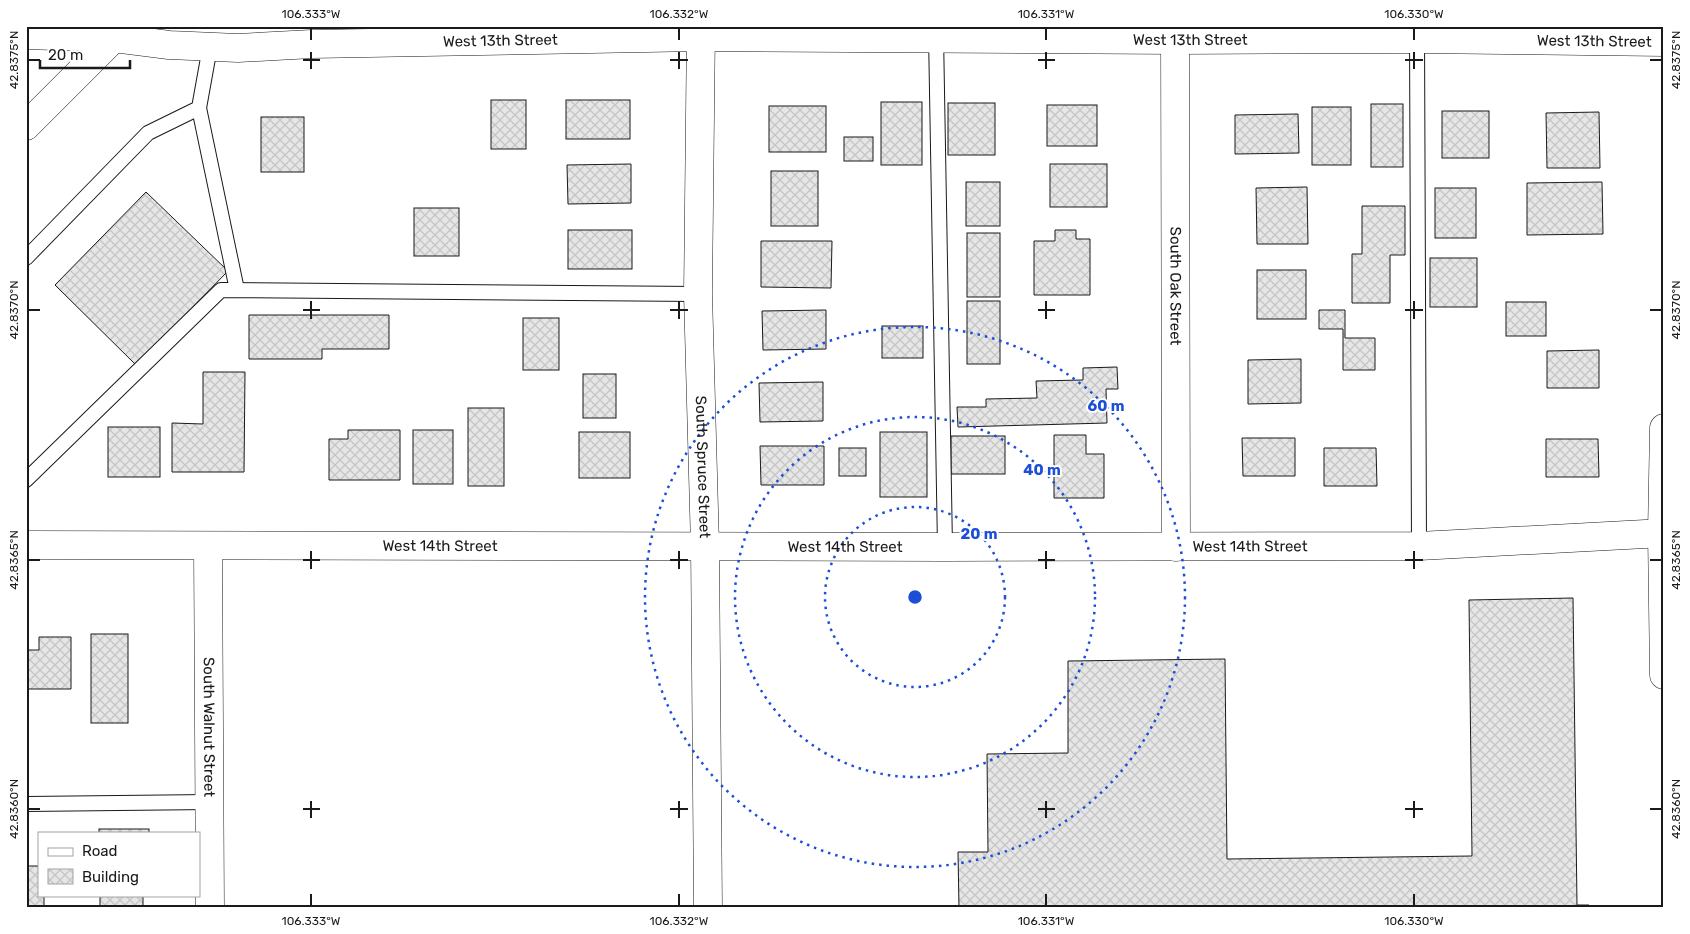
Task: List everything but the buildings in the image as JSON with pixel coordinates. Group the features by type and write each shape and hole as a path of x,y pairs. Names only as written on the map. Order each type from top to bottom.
{"street":[{"path":"272,26 312,44"},
{"path":"26,126 120,32"},
{"name":"West 13th Street","path":"26,35 120,32 169,45 238,48 701,32 1417,33 1664,42"},
{"name":"South Spruce Street","path":"701,32 698,294 705,546 708,908"},
{"name":"South Oak Street","path":"1175,33 1176,547"},
{"path":"1664,428 1664,675"},
{"name":"West 14th Street","path":"26,545 1419,546 1663,533"},
{"name":"South Walnut Street","path":"208,546 210,908"}],"lane":[{"path":"936,32 945,547"},
{"path":"1417,33 1419,546"},
{"path":"210,47 199,108 237,290"},
{"path":"26,258 148,133 199,108"},
{"path":"26,480 221,290 698,294"},
{"path":"26,804 210,802"}]}
